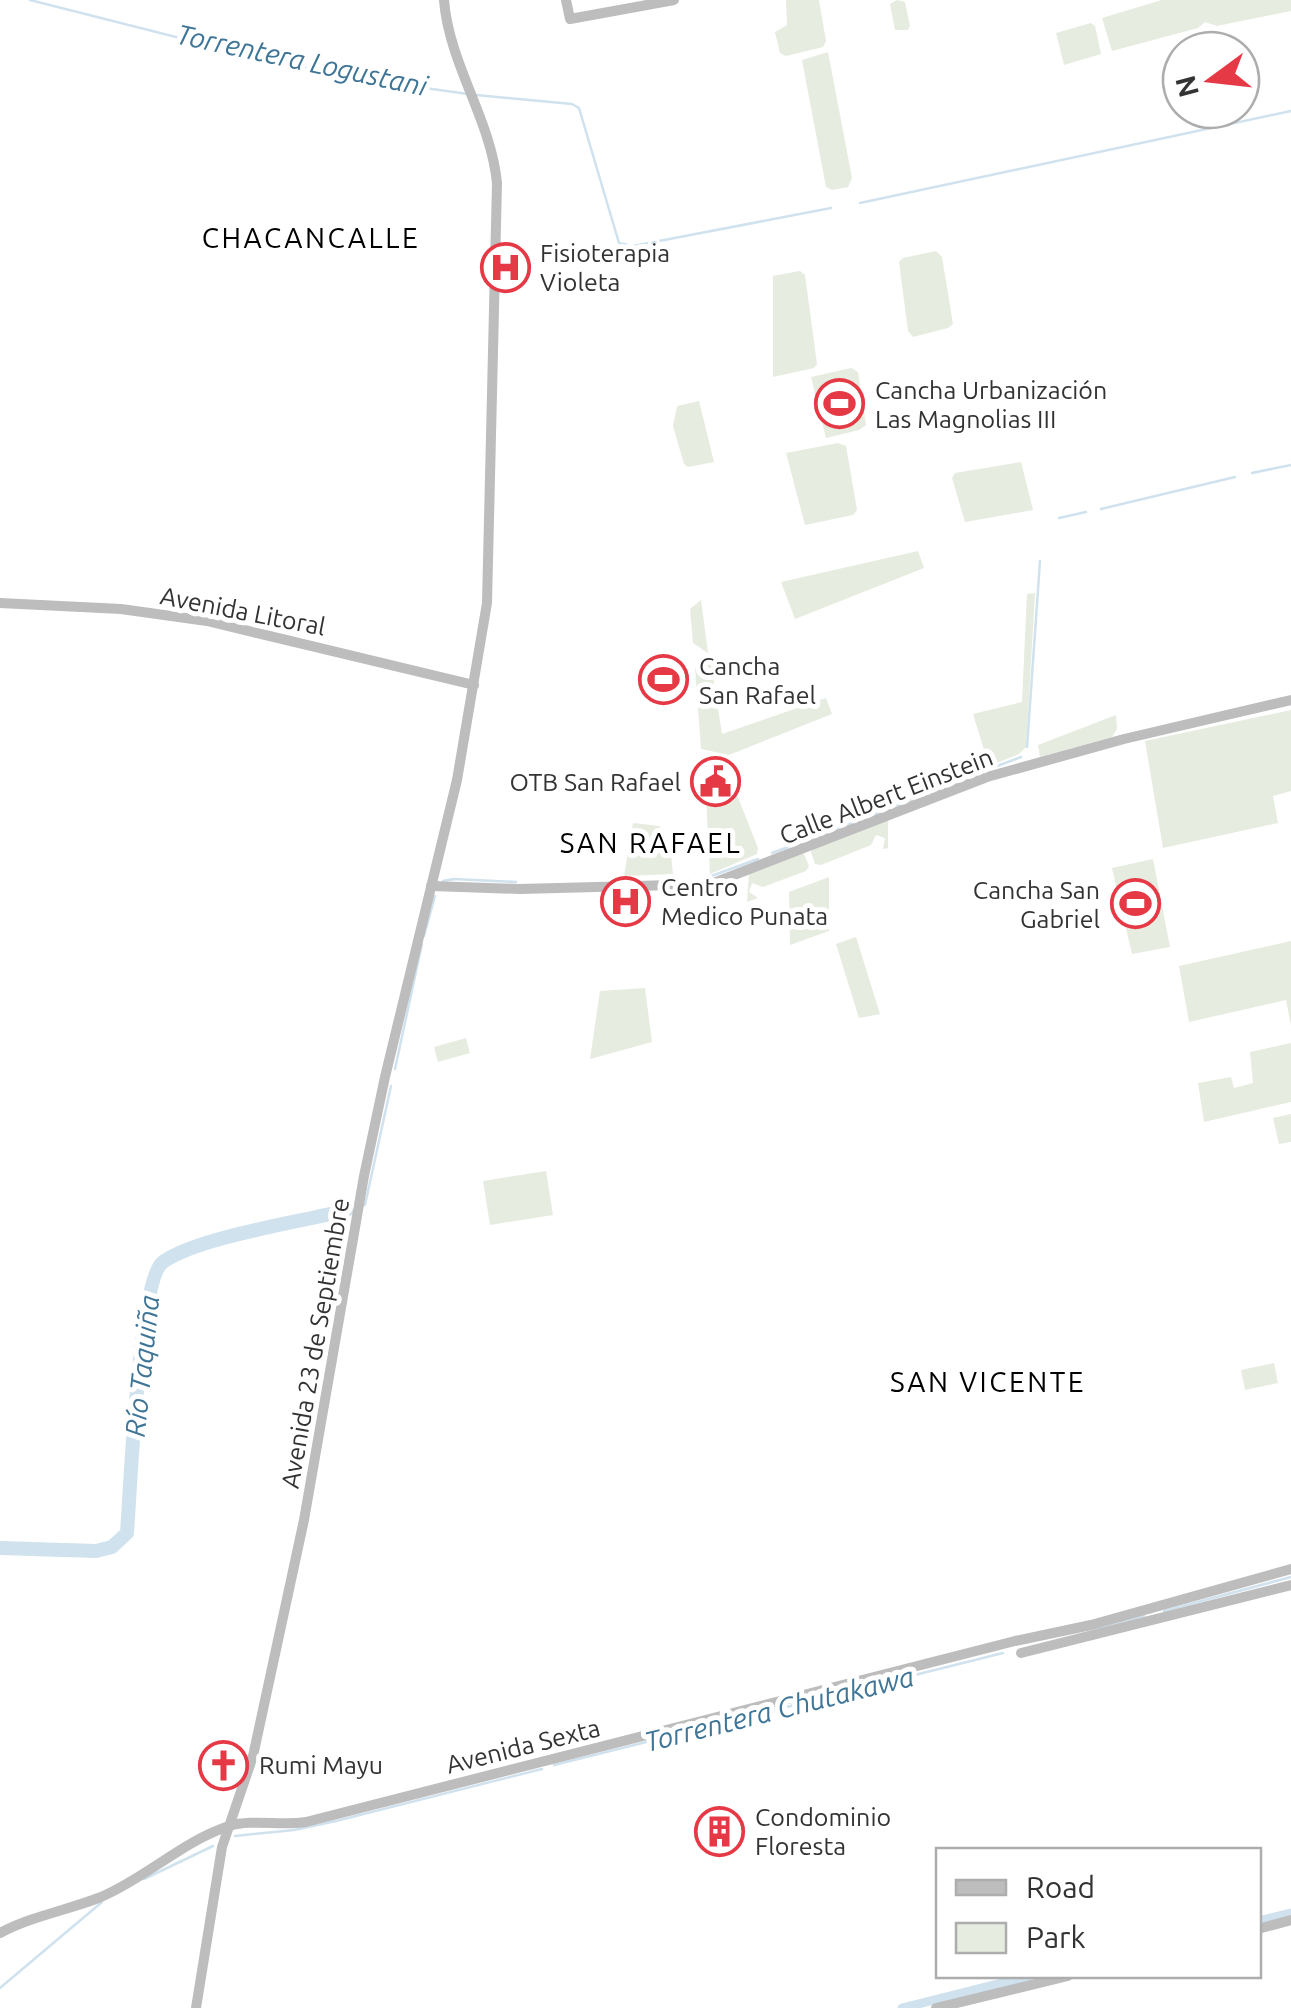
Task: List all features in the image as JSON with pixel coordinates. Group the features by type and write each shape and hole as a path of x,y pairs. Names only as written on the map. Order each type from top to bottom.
{"street":[{"name":"Avenida 23 de Septiembre","path":"196,2008 222,1847 253,1756 292,1573 368,1160 457,780 488,592 497,183 489,145 468,95 444,0"},
{"path":"566,0 570,19 674,0"},
{"name":"Avenida Litoral","path":"0,603 121,608 207,621 474,685"},
{"name":"Calle Albert Einstein","path":"430,886 520,889 712,884 986,777 1124,739 1291,700"},
{"name":"Avenida Sexta","path":"226,1830 306,1822 1091,1625 1291,1569"},
{"path":"1021,1653 1291,1585"},
{"path":"0,1933 102,1896 163,1860 226,1830"},
{"path":"1261,1928 1291,1920"},
{"path":"936,2008 1060,1978"}],"green space":[{"path":"786,0 819,0 826,41 823,47 786,56 780,53 775,32 787,25"},
{"path":"897,0 905,2 908,30 895,30 890,4"},
{"path":"1162,0 1291,0 1291,11 1217,26 1205,22 1191,30 1161,30 1161,38 1112,51 1102,18"},
{"path":"1091,23 1101,54 1064,65 1056,33"},
{"path":"828,52 852,178 848,187 832,190 826,187 802,60"},
{"path":"936,251 942,257 953,324 913,337 908,331 899,262"},
{"path":"800,271 805,275 817,364 773,377 773,276"},
{"name":"Cancha Urbanización Las Magnolias III","path":"851,368 858,372 866,425 826,438 811,377"},
{"path":"699,401 714,462 688,467 673,426 677,406"},
{"path":"838,443 846,446 857,510 853,515 805,525 786,453"},
{"path":"1021,462 1033,510 965,522 952,478 955,473"},
{"path":"918,551 924,568 795,619 781,582"},
{"path":"1035,593 1026,747 1019,754 989,766 973,714 1022,702 1027,594"},
{"path":"701,600 708,653 693,643 690,609"},
{"path":"711,663 722,734 826,698 832,714 729,755 701,749 695,668"},
{"name":"Cancha San Rafael","path":"648,665 685,672 680,695 644,689"},
{"path":"1291,710 1291,791 1273,796 1278,823 1163,848 1145,741"},
{"path":"1116,715 1117,729 1112,737 1040,757 1038,745"},
{"path":"704,759 726,767 758,848 757,854 710,874"},
{"path":"888,817 888,848 883,849 885,838 876,835 871,845 815,864 813,848"},
{"path":"633,823 659,826 663,831 673,874 624,876"},
{"path":"800,853 809,866 806,871 763,887 752,883 749,892 758,898 747,902 749,873"},
{"path":"1153,859 1170,947 1132,954 1112,868"},
{"path":"829,877 829,931 790,945 789,892"},
{"path":"856,937 880,1014 859,1018 836,944"},
{"path":"1291,941 1291,1026 1286,1000 1189,1022 1179,966"},
{"path":"645,988 652,1042 590,1059 600,991"},
{"path":"466,1038 470,1053 438,1062 434,1047"},
{"path":"1291,1043 1291,1102 1204,1122 1198,1083 1231,1077 1234,1088 1253,1083 1250,1052"},
{"path":"1291,1114 1291,1142 1279,1144 1273,1118"},
{"path":"546,1171 553,1215 490,1225 483,1181"},
{"path":"1274,1363 1278,1383 1245,1390 1241,1370"}],"waterway":[{"name":"Torrentera Logustani","path":"30,0 275,62 468,94"},
{"name":"Torrentera Logustani","path":"476,95 572,104 579,108 619,243 633,246 831,208"},
{"name":"Torrentera Logustani","path":"860,203 1291,111"},
{"path":"1252,473 1291,465"},
{"path":"1101,509 1235,477"},
{"path":"1059,518 1086,512"},
{"path":"1027,747 1040,561"},
{"path":"992,768 1021,757"},
{"path":"874,814 979,773"},
{"path":"772,853 861,820"},
{"path":"703,879 758,859"},
{"path":"443,881 516,882"},
{"path":"424,936 435,896"},
{"path":"395,1069 422,944"},
{"path":"365,1205 391,1086"},
{"name":"Río Taquiña","path":"0,1548 96,1551 112,1547 127,1533 142,1345 155,1277 163,1262 224,1238 347,1210"},
{"name":"Torrentera Chutakawa","path":"1164,1611 1291,1577"},
{"name":"Torrentera Chutakawa","path":"1094,1629 1144,1616"},
{"name":"Torrentera Chutakawa","path":"554,1765 1003,1653"},
{"name":"Torrentera Chutakawa","path":"235,1836 336,1821 542,1769"},
{"name":"Torrentera Chutakawa","path":"144,1879 213,1846"},
{"name":"Torrentera Chutakawa","path":"0,1988 102,1902"},
{"path":"1261,1920 1291,1913"},
{"path":"902,2008 1022,1978"}],"place":[{"name":"Fisioterapia Violeta","path":"505,267"},
{"name":"Cancha Urbanización Las Magnolias III","path":"840,404"},
{"name":"Cancha San Rafael","path":"664,680"},
{"name":"OTB San Rafael","path":"716,782"},
{"name":"Centro Medico Punata","path":"626,901"},
{"name":"Cancha San Gabriel","path":"1135,904"},
{"name":"Rumi Mayu","path":"224,1765"},
{"name":"Condominio Floresta","path":"720,1831"}],"district":[{"name":"CHACANCALLE","path":"311,238"},
{"name":"SAN RAFAEL","path":"651,843"},
{"name":"SAN VICENTE","path":"988,1382"}]}
